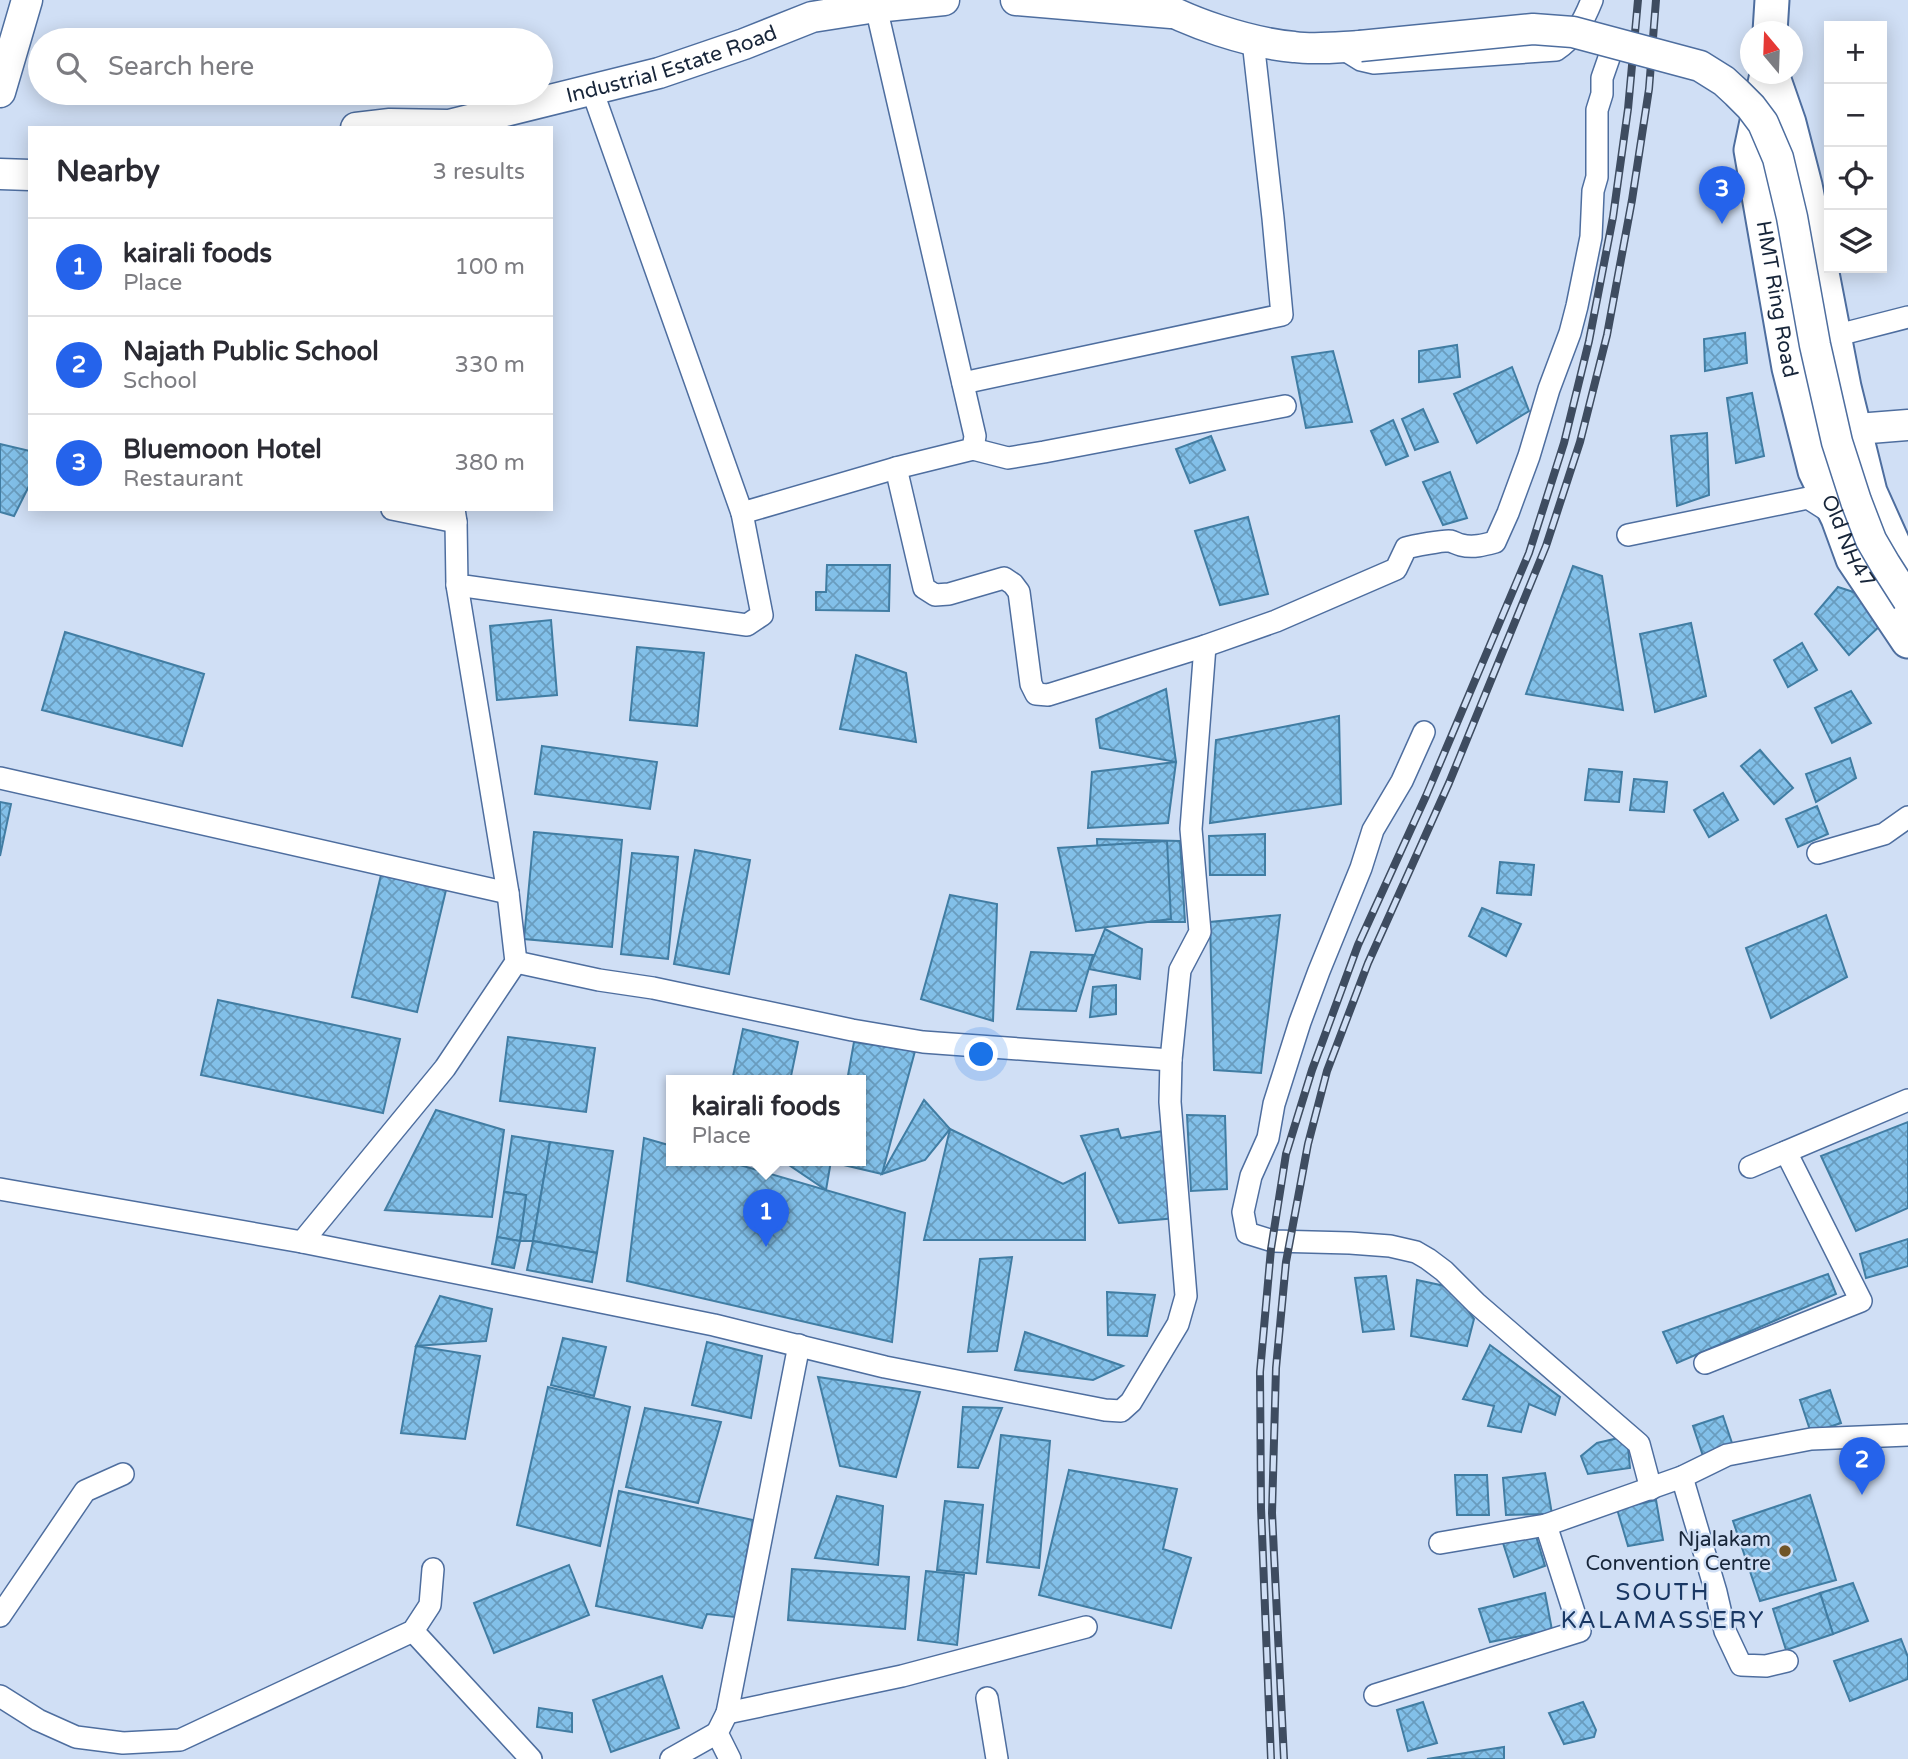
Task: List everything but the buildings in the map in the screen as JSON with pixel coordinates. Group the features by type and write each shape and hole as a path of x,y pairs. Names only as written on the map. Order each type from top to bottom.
{"main road":[{"name":"Industrial Estate Road","path":"553,100 659,74 812,17 944,0"},
{"path":"1016,0 1160,6 1253,41 1296,48 1350,47 1533,29 1573,32 1700,66 1724,81 1763,124 1778,158 1815,345 1838,442 1871,540 1908,600"},
{"path":"1771,21 1772,0"},
{"path":"0,93 15,16"},
{"name":"HMT Ring Road","path":"1768,84 1751,150 1788,368 1805,432"},
{"name":"HMT Ring Road","path":"1774,84 1789,123 1805,185 1855,430"},
{"name":"Industrial Estate Road","path":"390,126 449,125 531,105"},
{"path":"0,174 28,175"},
{"path":"1805,432 1908,425"},
{"name":"Old NH47","path":"1855,430 1870,492 1896,550 1908,568"},
{"name":"Old NH47","path":"1805,432 1815,471 1838,517 1853,559 1908,641"}],"street":[{"path":"1350,47 1361,60 1374,63 1556,50 1569,41 1584,21 1592,0"},
{"path":"876,7 975,436 973,449"},
{"path":"963,383 1282,315 1253,41"},
{"path":"896,468 924,588 935,595 949,594 1004,578 1013,584 1019,592 1031,684 1036,694 1048,695 1276,621 1396,569 1406,548 1449,541 1481,547 1495,542 1529,456 1577,306 1591,237 1593,191 1597,177 1597,110 1602,94 1602,78 1610,55"},
{"path":"457,584 747,625 762,615 742,513 592,90"},
{"path":"1834,336 1908,317"},
{"path":"742,513 896,468 973,449 1007,458 1285,406"},
{"path":"1628,535 1808,498 1838,517"},
{"path":"302,1242 445,1068 516,962 508,893 457,584 455,516 409,511"},
{"path":"0,1189 302,1242 714,1325 885,1367 1121,1411 1131,1402 1178,1324 1186,1296 1170,1102 1171,1060 1180,970 1200,932 1191,829 1205,646"},
{"path":"1423,732 1402,781 1373,830 1361,868 1305,1010 1274,1104 1268,1138 1251,1176 1243,1212 1247,1233 1273,1241 1390,1246 1416,1252 1429,1259 1639,1444 1651,1489"},
{"path":"0,778 508,893"},
{"path":"1818,853 1884,834 1908,817"},
{"path":"516,962 923,1042 1171,1060"},
{"path":"1749,1167 1908,1100"},
{"path":"1705,1363 1861,1301 1786,1152"},
{"path":"671,1759 718,1734 727,1713 799,1345"},
{"path":"1440,1543 1546,1525 1651,1489 1727,1455 1811,1439 1908,1435"},
{"path":"0,1616 85,1490 123,1474"},
{"path":"1682,1477 1725,1631 1741,1665 1766,1666 1787,1661"},
{"path":"1375,1695 1580,1631 1546,1525"},
{"path":"0,1696 38,1720 76,1737 123,1743 180,1740 414,1630 430,1605 433,1569"},
{"path":"727,1713 902,1676 1086,1627"},
{"path":"414,1630 531,1759"},
{"path":"987,1698 997,1759"},
{"path":"718,1734 730,1759"}],"railway":[{"path":"1271,1759 1261,1508 1260,1372 1271,1249 1286,1154 1312,1070 1358,945 1426,796 1529,553 1564,443 1589,341 1613,217 1628,109 1638,0"},
{"path":"1284,1759 1272,1513 1276,1368 1286,1262 1308,1144 1327,1071 1368,963 1449,783 1546,546 1580,442 1607,335 1632,200 1649,89 1656,0"}],"place":[{"name":"Bluemoon Hotel","path":"1722,224"},
{"name":"kairali foods","path":"766,1247"},
{"name":"Najath Public School","path":"1862,1495"},
{"name":"Njalakam Convention Centre","path":"1785,1551"}],"district":[{"name":"SOUTH KALAMASSERY","path":"1663,1606"}]}
